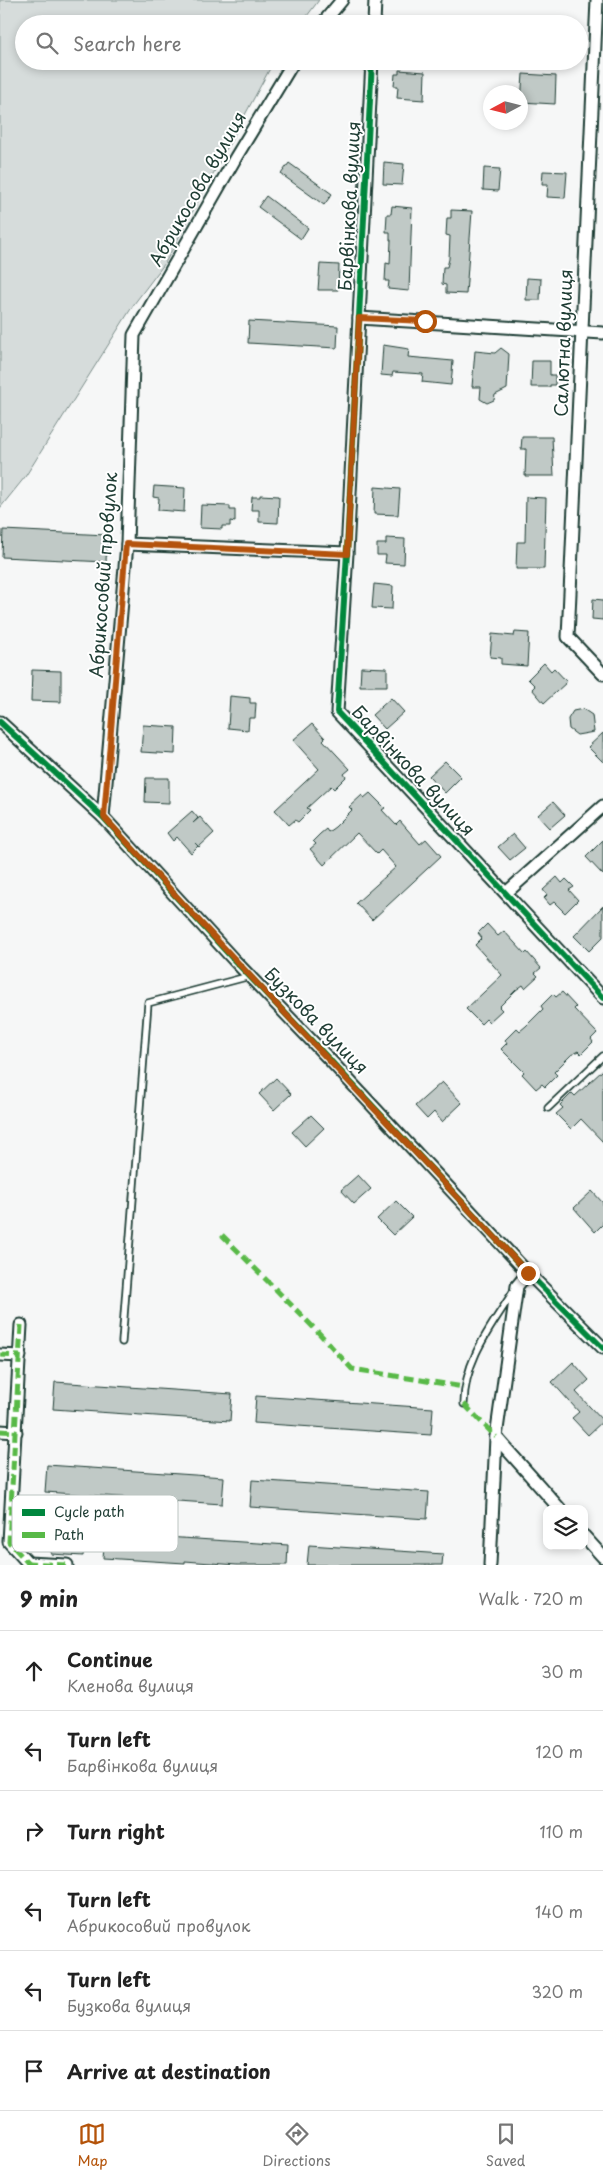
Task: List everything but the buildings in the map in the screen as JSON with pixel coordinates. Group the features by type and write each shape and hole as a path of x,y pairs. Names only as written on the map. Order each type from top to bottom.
{"street":[{"path":"330,15 342,0"},
{"path":"374,15 375,0"},
{"name":"Салютна вулиця","path":"597,0 568,637 603,674"},
{"name":"Абрикосова вулиця","path":"134,335 236,157 289,70"},
{"name":"Барвінкова вулиця","path":"372,70 337,712 603,998"},
{"path":"359,318 603,333"},
{"name":"Абрикосовий провулок","path":"104,817 126,544 134,335"},
{"path":"126,544 347,554"},
{"name":"Бузкова вулиця","path":"0,722 104,817 528,1273 603,1348"},
{"path":"506,893 603,806"},
{"path":"490,1565 496,1437 517,1286 528,1273"},
{"path":"12,1544 5,1516 16,1432 21,1325"},
{"path":"0,1354 20,1356"},
{"path":"0,1431 16,1432"},
{"path":"496,1437 556,1505"},
{"path":"588,1540 603,1557"},
{"path":"18,1552 28,1564 68,1565"}],"lane":[{"path":"122,1342 148,1003 250,976"},
{"path":"548,1108 603,1056"},
{"path":"464,1404 464,1386 475,1352 517,1286"}],"shaded area":[{"path":"0,0 319,0 308,15 15,15 15,70 269,70 165,263 134,304 25,477 0,508"}],"marked path":[{"path":"222,1235 352,1369 464,1387"},
{"path":"12,1545 9,1542 21,1325"},
{"path":"0,1355 20,1356"},
{"path":"464,1404 496,1437"},
{"path":"0,1431 16,1432"},
{"path":"18,1552 28,1563"},
{"path":"28,1565 28,1563 67,1565"}],"cycle path":[{"path":"372,70 337,712 603,998"},
{"path":"0,722 103,817 234,960 528,1273 603,1348"}],"route":[{"path":"425,321 359,318 347,554 126,544 104,817 234,960 528,1273"}]}
